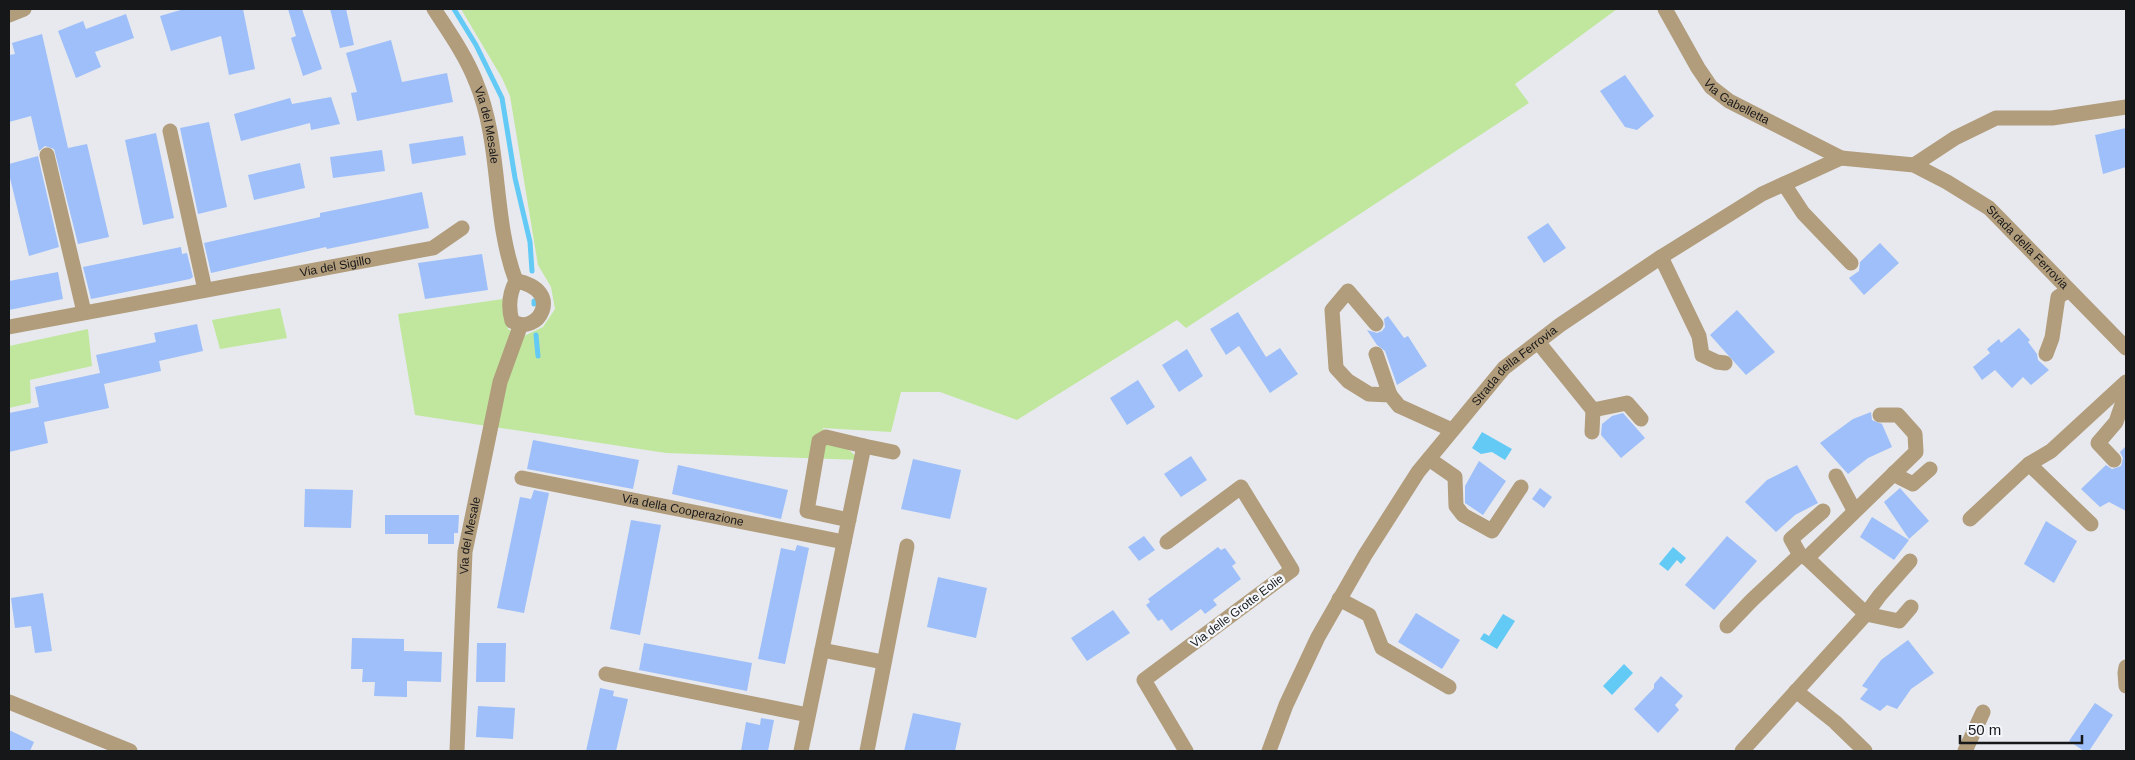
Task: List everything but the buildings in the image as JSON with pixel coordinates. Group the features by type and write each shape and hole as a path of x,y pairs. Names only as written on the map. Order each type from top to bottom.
{"street":[{"path":"9,15 24,9"},
{"name":"Via del Mesale","path":"434,9 476,82 486,116 507,250 516,281"},
{"name":"Via Gabelletta","path":"1665,9 1698,68 1711,87 1729,102 1841,158"},
{"path":"1914,165 1955,138 1996,118 2052,118 2126,107"},
{"path":"170,131 205,290"},
{"path":"47,155 84,312"},
{"name":"Strada della Ferrovia","path":"1269,751 1286,705 1318,637 1369,548 1429,459 1504,368 1538,342 1661,257 1762,194 1841,158 1914,165 1947,182 1988,208 2126,348"},
{"path":"1784,184 1803,213 1851,263"},
{"name":"Via del Sigillo","path":"9,326 433,248 462,228"},
{"path":"1661,257 1699,336 1702,355 1717,362 1725,363"},
{"path":"516,281 535,287 541,293 543,301 539,317 526,326 520,326 512,321 510,312 509,302 516,281"},
{"path":"2046,354 2052,338 2058,297 2069,290"},
{"path":"1376,324 1348,291 1332,310 1336,368 1348,381 1369,394 1390,395"},
{"name":"Via del Mesale","path":"457,751 465,552 500,382 520,326"},
{"path":"1538,342 1593,410 1592,432"},
{"path":"1376,354 1390,395 1399,406 1452,430"},
{"path":"1970,519 2029,464 2051,451 2126,382"},
{"path":"2114,460 2098,443 2116,422 2126,393"},
{"path":"1593,410 1627,403 1641,419"},
{"path":"1727,626 1752,600 1803,557 1916,452 1915,434 1898,415 1880,415"},
{"path":"849,520 807,511 819,441 826,437 893,452"},
{"path":"801,751 864,446"},
{"path":"1429,459 1455,478 1456,506 1463,515 1492,531 1521,487"},
{"path":"2029,464 2091,524"},
{"path":"1894,472 1913,484 1930,469"},
{"path":"1836,476 1854,510"},
{"name":"Via della Cooperazione","path":"522,478 844,542"},
{"name":"Via delle Grotte Eolie","path":"1167,542 1241,487 1292,570 1144,680 1186,751"},
{"path":"1823,511 1791,539 1803,557 1866,614 1899,620 1911,607"},
{"path":"867,751 907,546"},
{"path":"1742,751 1866,614 1910,561"},
{"path":"1339,599 1369,615 1382,648 1449,687"},
{"path":"822,650 883,662"},
{"path":"2126,667 2126,686"},
{"path":"606,674 808,714"},
{"path":"1796,691 1836,722 1865,751"},
{"path":"9,702 130,751"},
{"path":"1966,751 1983,712"}],"green space":[{"path":"461,9 1617,9 1515,84 1529,103 1186,328 1177,320 1017,420 940,392 901,392 891,432 822,428 861,460 666,453 415,415 398,314 503,299 508,329 524,336 543,327 555,309 551,287 538,265 510,96 502,78"},
{"path":"280,308 287,338 220,349 212,320"},
{"path":"88,329 92,366 30,380 31,403 9,408 9,346"}],"water":[{"path":"1482,432 1512,449 1505,460 1492,452 1481,454 1472,448"},
{"path":"1673,547 1686,558 1681,564 1677,560 1668,571 1659,564"},
{"path":"1503,614 1515,621 1497,649 1480,639 1484,633 1489,636"},
{"path":"1624,664 1633,673 1612,695 1603,686"}],"waterway":[{"path":"454,9 476,45 502,98 515,178 530,242 532,271"},
{"path":"536,335 538,356"}]}
